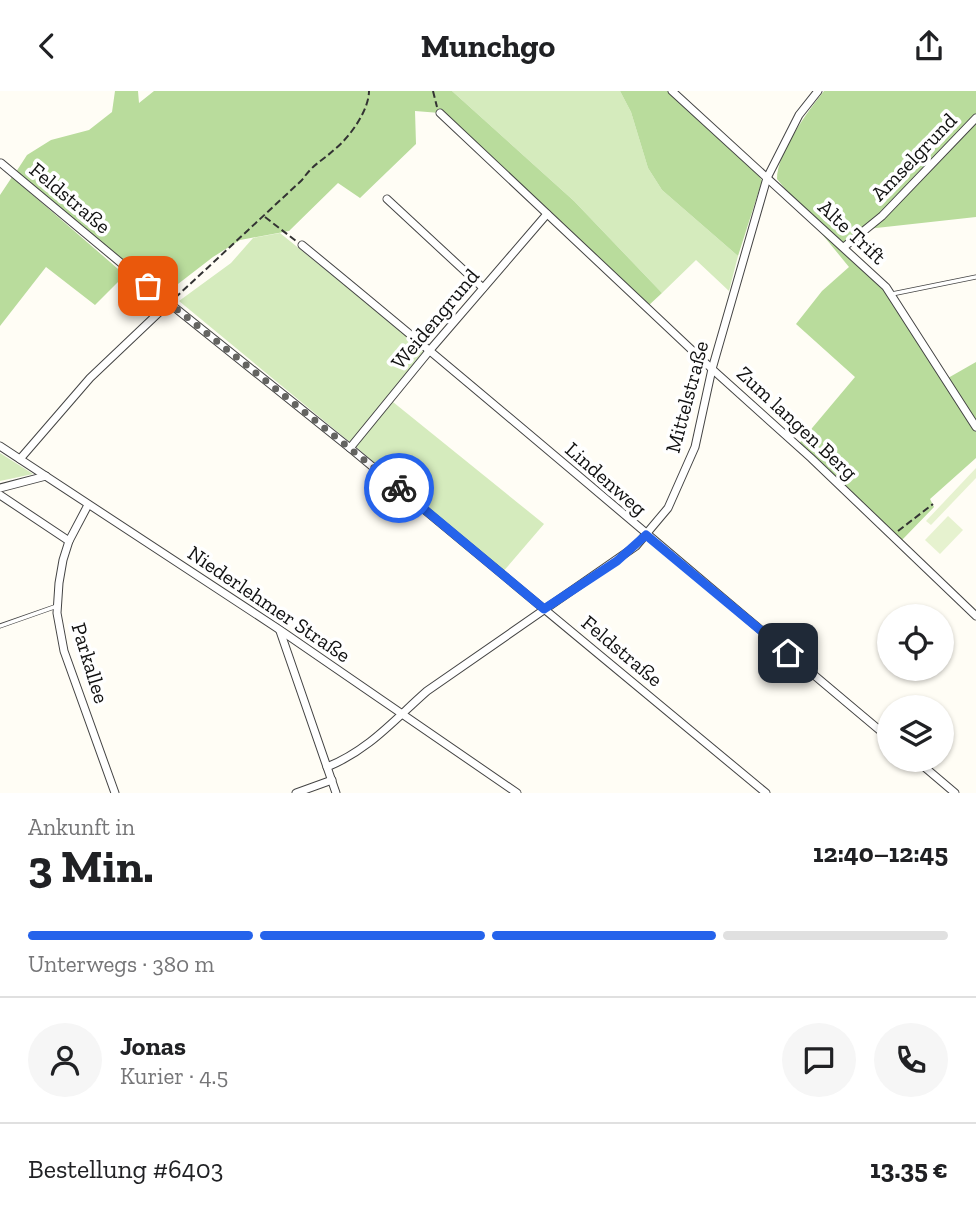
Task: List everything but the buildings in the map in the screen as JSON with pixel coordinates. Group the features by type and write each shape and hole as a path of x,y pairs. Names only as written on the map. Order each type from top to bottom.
{"street":[{"name":"Alte Trift","path":"672,91 845,247 890,294 976,427"},
{"name":"Mittelstraße","path":"327,767 355,755 392,725 427,691 617,561 646,535 668,508 695,447 712,369 767,178 799,115 818,91"},
{"name":"Zum langen Berg","path":"440,113 712,369 811,458 976,616"},
{"name":"Amselgrund","path":"845,247 882,216 976,118"},
{"name":"Feldstraße","path":"1,163 766,793"},
{"path":"387,199 483,288"},
{"name":"Weidengrund","path":"350,448 547,214"},
{"name":"Lindenweg","path":"302,245 877,728"},
{"path":"20,459 90,378 169,303"},
{"name":"Niederlehmer Straße","path":"0,446 280,630 517,793"},
{"path":"0,488 46,476"},
{"path":"0,495 69,541"},
{"name":"Parkallee","path":"88,505 69,541 59,583 58,606 64,651 115,793"},
{"path":"280,630 336,793"},
{"path":"930,772 955,793"},
{"path":"296,793 332,780"}],"lane":[{"path":"890,294 976,277"},
{"path":"0,626 58,606"}],"path":[{"path":"169,303 302,180 313,164 335,149 365,108 369,91"},
{"path":"433,91 440,113"},
{"path":"264,216 302,245"},
{"path":"891,536 933,504"}],"green space":[{"path":"115,91 138,91 139,103 154,91 452,91 574,201 662,293 648,306 440,113 415,111 416,144 360,198 338,183 289,231 240,240 165,294 16,172 27,155 51,140 89,130 112,112"},
{"path":"452,91 620,91 631,112 648,168 662,190 738,256 729,291 696,260 662,293 574,201"},
{"path":"620,91 670,91 758,174 762,181 738,256 662,190 648,168 631,112"},
{"path":"824,91 976,91 976,217 867,229 848,247 888,285 948,378 976,362 976,458 930,499 934,507 902,540 797,446 855,377 796,324 822,291 849,267 777,179 778,169 788,145"},
{"path":"12,177 125,275 95,305 46,267 0,326 0,195"},
{"path":"280,233 426,351 351,443 179,301 231,263 253,238"},
{"path":"393,402 544,524 502,573 355,446"},
{"path":"0,453 33,474 0,481"},
{"path":"976,468 976,478 931,525 926,521"},
{"path":"948,516 963,530 940,554 925,540"}],"way so far":[{"path":"148,286 399,488"}],"route":[{"path":"399,488 544,609 617,561 646,535 788,653"}]}
